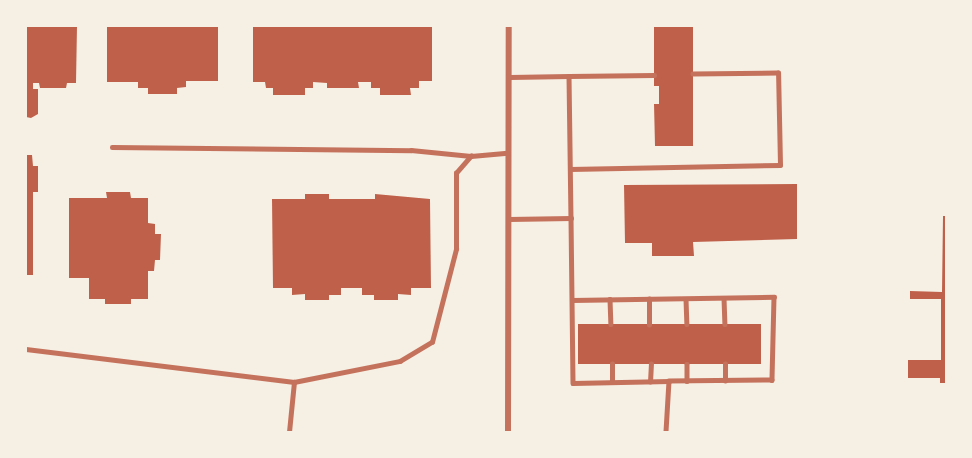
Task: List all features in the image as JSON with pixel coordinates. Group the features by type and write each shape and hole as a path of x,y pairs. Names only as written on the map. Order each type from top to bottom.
{"street":[{"path":"508,432 509,26"}],"lane":[{"path":"570,169 780,165 778,73 693,74"},
{"path":"510,77 654,75"},
{"path":"569,76 573,383 772,380 774,297 572,300"},
{"path":"112,147 411,150 471,156 507,153"},
{"path":"26,349 294,382 400,362 432,342 456,249 456,173 471,156"},
{"path":"508,219 571,218"},
{"path":"686,298 687,324"},
{"path":"724,298 725,324"},
{"path":"610,299 611,324"},
{"path":"649,299 649,325"},
{"path":"612,364 612,382"},
{"path":"650,382 651,364"},
{"path":"687,364 687,381"},
{"path":"725,364 725,381"},
{"path":"666,432 669,381"},
{"path":"289,432 294,382"}],"building":[{"path":"26,26 77,26 76,83 67,83 66,88 40,88 39,83 33,83 33,89 38,89 38,114 31,118 26,117"},
{"path":"107,26 218,26 218,81 186,81 186,87 177,88 177,94 148,94 148,88 138,88 138,82 107,82"},
{"path":"253,26 432,26 432,81 419,81 419,88 410,88 411,95 380,95 380,88 371,88 371,82 358,82 359,88 327,88 327,83 313,82 313,88 305,88 305,95 273,95 273,88 266,88 265,82 253,82"},
{"path":"654,26 693,26 693,146 655,146 654,104 659,104 659,86 654,86"},
{"path":"26,155 32,155 33,166 38,166 38,192 33,192 33,275 26,275"},
{"path":"797,184 797,239 693,242 694,256 652,256 652,243 625,243 624,185"},
{"path":"106,192 130,192 131,198 148,198 148,223 155,224 155,234 161,234 160,260 155,260 154,271 148,271 148,299 131,299 131,304 105,304 105,299 89,299 89,278 69,278 69,198 107,198"},
{"path":"305,194 329,194 329,199 375,199 375,194 430,199 431,288 411,288 411,295 398,294 398,300 374,300 374,295 362,295 362,288 341,288 341,295 329,295 329,300 305,300 305,294 292,295 292,288 273,288 272,199 305,199"},
{"path":"943,216 946,216 946,383 940,383 940,378 908,378 908,360 941,360 941,299 910,299 910,291 942,292"},
{"path":"578,324 761,324 761,364 578,364"}]}
